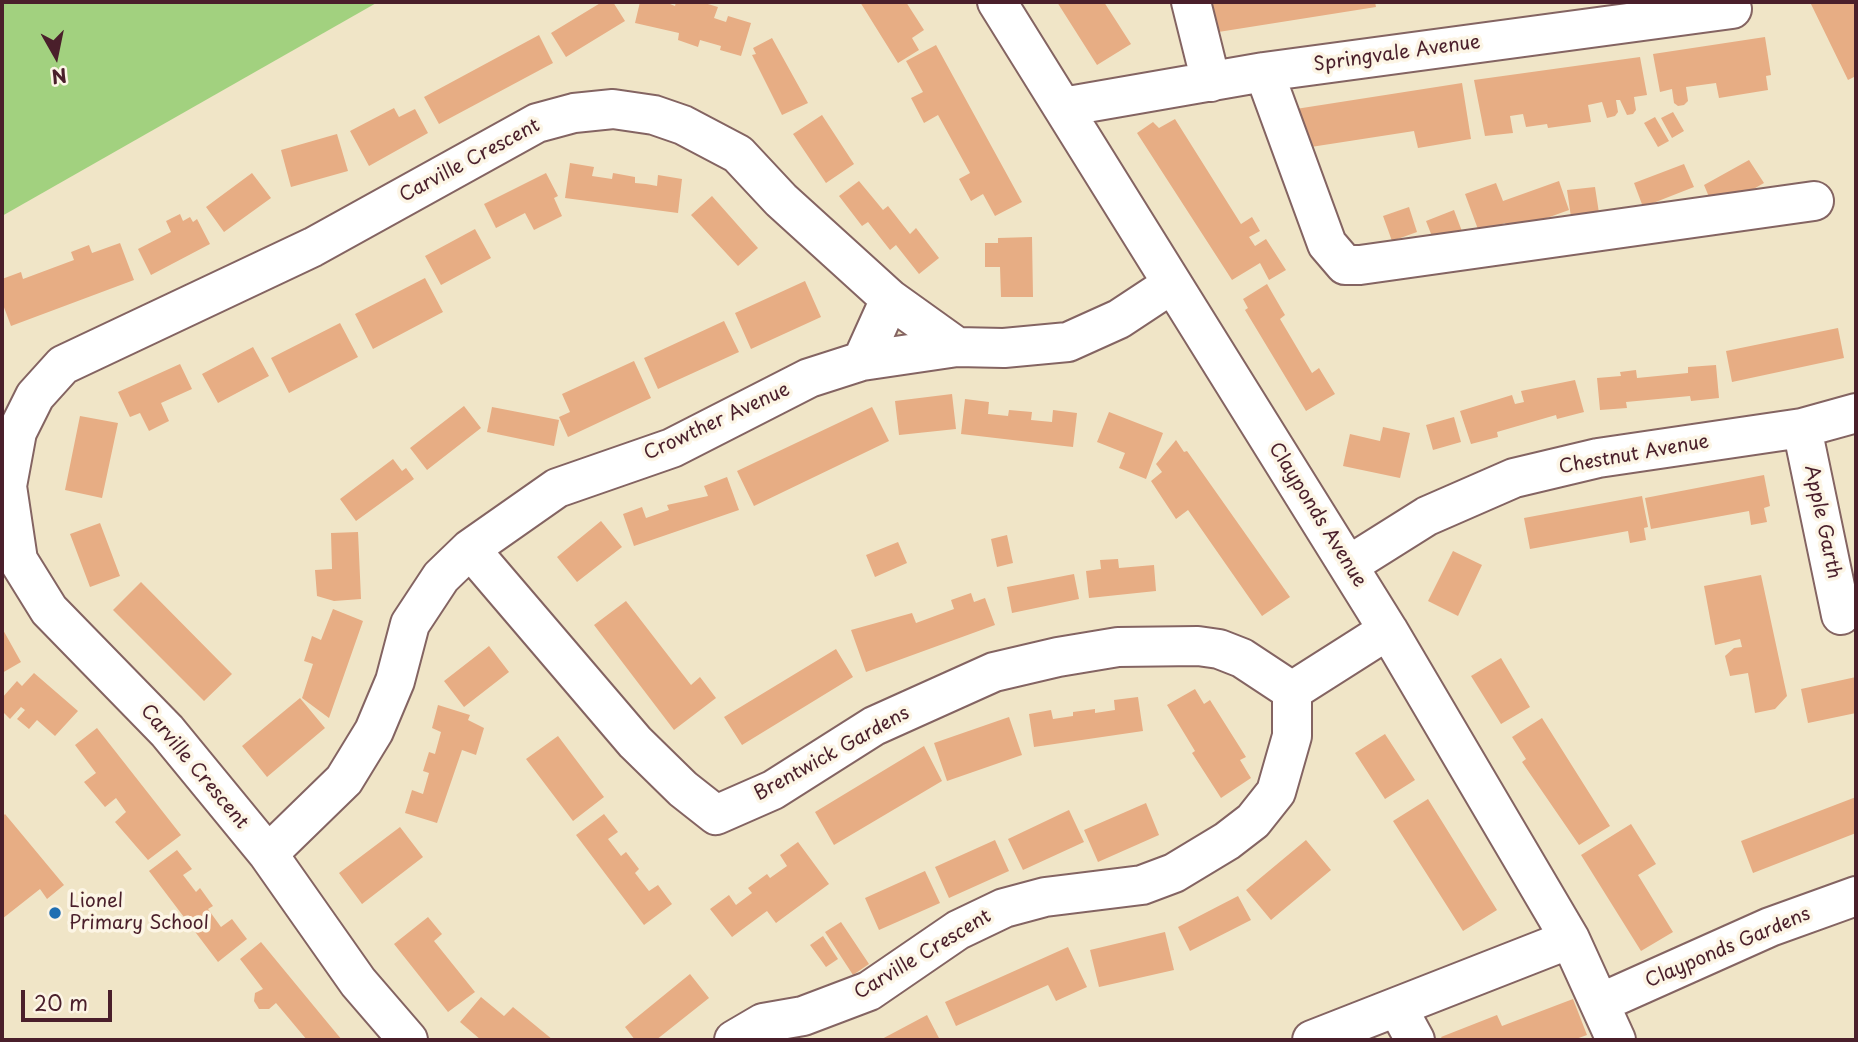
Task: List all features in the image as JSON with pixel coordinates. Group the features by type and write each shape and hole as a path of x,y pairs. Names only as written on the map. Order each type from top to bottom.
{"street":[{"name":"Clayponds Avenue","path":"997,2 1388,630 1570,939 1616,1040"},
{"path":"1191,2 1210,82"},
{"name":"Springvale Avenue","path":"1063,107 1264,72 1732,9"},
{"path":"1264,72 1327,244 1345,265 1814,201"},
{"name":"Carville Crescent","path":"408,1040 358,982 268,854 167,731 49,610 18,560 4,485 17,432 18,393 63,365 313,247 537,123 574,113 614,110 654,115 683,125 738,154 781,200 890,299 957,347"},
{"name":"Crowther Avenue","path":"268,854 344,780 374,731 395,681 410,624 442,577 470,549 557,488 673,448 809,378 862,361 957,347 1004,348 1068,342 1119,319 1172,284"},
{"path":"862,361 890,299"},
{"name":"Chestnut Avenue","path":"1349,565 1427,516 1514,478 1598,457 1802,428 1856,414"},
{"name":"Apple Garth","path":"1802,428 1841,615"},
{"name":"Brentwick Gardens","path":"470,549 635,742 683,789 716,815 773,790 886,721 995,672 1058,657 1118,647 1176,645 1219,649 1260,668 1292,691"},
{"path":"1292,691 1388,630"},
{"name":"Carville Crescent","path":"734,1040 763,1023 803,1016 869,991 958,930 1004,908 1045,897 1142,885 1174,873 1227,841 1253,821 1276,792 1292,736 1292,691"},
{"name":"Clayponds Gardens","path":"1600,1003 1770,927 1856,896"},
{"path":"1312,1040 1570,939"},
{"path":"1397,1007 1415,1040"}],"green space":[{"path":"2,2 378,2 2,216"}],"building":[{"path":"602,2 613,2 625,21 566,57 551,33"},
{"path":"640,2 665,2 675,6 676,2 701,2 718,7 714,18 726,22 728,16 751,23 741,56 700,40 698,47 678,40 679,33 635,23"},
{"path":"860,2 906,2 924,30 912,38 919,50 898,63"},
{"path":"1057,2 1104,2 1131,44 1097,65"},
{"path":"1207,2 1375,2 1376,7 1212,33"},
{"path":"1810,2 1856,2 1856,76 1848,80"},
{"path":"539,35 553,63 439,124 424,97"},
{"path":"1765,37 1771,75 1766,76 1768,90 1719,98 1716,83 1686,87 1688,101 1678,106 1674,103 1672,89 1660,92 1653,54"},
{"path":"772,38 808,103 782,115 752,55 756,54 753,48"},
{"path":"936,45 1022,202 995,216 983,194 971,201 959,179 970,173 938,115 924,123 911,98 923,92 906,61"},
{"path":"1640,57 1647,95 1634,97 1636,110 1633,114 1627,115 1620,100 1616,100 1618,112 1607,118 1602,102 1588,105 1591,122 1548,128 1547,124 1526,127 1523,114 1510,116 1513,133 1485,136 1474,80"},
{"path":"1462,83 1471,139 1418,148 1414,131 1298,149 1283,111"},
{"path":"394,108 399,117 415,109 428,133 369,166 350,131"},
{"path":"1673,112 1684,131 1672,138 1661,118"},
{"path":"822,115 854,164 826,183 793,134"},
{"path":"1655,117 1669,141 1658,147 1644,123"},
{"path":"1175,119 1241,224 1252,217 1260,231 1249,237 1255,246 1266,239 1286,270 1269,280 1260,263 1232,280 1137,133 1153,122 1159,128"},
{"path":"337,134 348,171 291,187 281,150"},
{"path":"1749,160 1764,183 1715,211 1704,185"},
{"path":"570,163 594,167 592,176 612,179 613,173 635,177 635,183 657,186 658,175 682,179 678,213 565,198"},
{"path":"1684,164 1694,187 1643,207 1634,183"},
{"path":"252,173 271,198 224,232 206,207"},
{"path":"546,173 558,196 554,198 562,216 534,230 525,213 496,228 484,204"},
{"path":"859,181 883,210 888,206 910,234 916,228 939,258 919,274 896,245 890,250 868,222 862,226 839,196"},
{"path":"1559,181 1569,210 1508,232 1505,223 1479,232 1465,194 1496,183 1503,201"},
{"path":"1595,187 1599,213 1571,217 1567,190"},
{"path":"712,196 758,248 738,266 691,215"},
{"path":"1409,207 1417,232 1392,241 1383,216"},
{"path":"1454,210 1463,234 1435,244 1426,221"},
{"path":"180,214 183,221 190,217 193,222 197,219 210,244 151,275 138,249 171,232 166,221"},
{"path":"475,229 491,258 441,285 425,256"},
{"path":"1032,237 1033,297 1001,297 1000,267 985,267 985,243 998,243 998,238"},
{"path":"120,243 134,280 11,326 2,302 2,279 21,272 23,279 74,260 71,252 89,245 92,253"},
{"path":"425,278 443,312 373,349 355,314"},
{"path":"805,281 821,317 751,349 735,313"},
{"path":"1267,284 1285,315 1280,319 1312,373 1319,368 1335,394 1306,411 1245,310 1248,308 1243,299"},
{"path":"724,321 739,352 658,389 644,358"},
{"path":"340,323 358,357 289,393 271,358"},
{"path":"1838,328 1844,358 1732,382 1726,351"},
{"path":"253,347 269,376 218,403 202,374"},
{"path":"634,361 651,398 568,437 559,417 570,412 562,394"},
{"path":"180,364 192,389 161,403 169,421 149,431 140,413 130,417 118,392"},
{"path":"1716,365 1719,398 1691,401 1690,396 1626,402 1627,408 1600,410 1597,378 1621,376 1620,372 1636,370 1637,378 1688,373 1688,367"},
{"path":"1575,380 1584,412 1557,419 1556,415 1497,432 1498,437 1471,444 1460,411 1512,395 1515,404 1524,402 1521,391"},
{"path":"952,394 956,429 899,435 895,401"},
{"path":"965,399 989,402 988,414 1008,416 1009,410 1032,412 1031,420 1052,422 1053,410 1077,413 1073,447 961,434"},
{"path":"464,406 481,428 427,470 410,448"},
{"path":"492,407 559,420 554,446 487,432"},
{"path":"872,407 889,441 754,506 737,471"},
{"path":"1109,412 1163,433 1146,479 1119,468 1125,453 1097,442"},
{"path":"80,416 118,423 102,498 65,490"},
{"path":"1454,417 1461,442 1433,450 1426,425"},
{"path":"1383,427 1410,433 1400,478 1343,466 1350,434 1380,441"},
{"path":"1176,440 1184,452 1187,451 1290,597 1262,616 1188,510 1176,519 1151,481 1162,472 1156,464"},
{"path":"393,459 402,471 406,468 414,479 356,521 340,499"},
{"path":"1764,475 1770,506 1764,508 1767,522 1751,525 1749,511 1651,529 1645,498"},
{"path":"727,477 739,510 634,546 623,514 642,507 646,518 669,510 667,505 708,496 704,486"},
{"path":"1642,496 1648,527 1644,528 1646,540 1630,543 1628,531 1530,549 1524,518"},
{"path":"601,521 622,547 577,582 557,557"},
{"path":"100,523 120,576 90,587 70,534"},
{"path":"358,532 361,599 334,601 317,596 315,570 332,569 331,533"},
{"path":"1007,535 1013,563 997,567 991,539"},
{"path":"898,542 907,563 875,577 866,555"},
{"path":"1453,551 1482,565 1458,616 1428,601"},
{"path":"1118,559 1119,568 1154,565 1156,591 1089,598 1086,571 1101,569 1100,560"},
{"path":"1074,574 1079,599 1012,613 1007,587"},
{"path":"1761,575 1787,696 1775,709 1755,713 1748,673 1730,676 1725,656 1734,648 1742,647 1740,639 1715,645 1704,586"},
{"path":"141,582 232,674 204,701 113,610"},
{"path":"971,593 974,602 985,598 995,625 866,672 851,630 912,613 916,623 954,609 951,600"},
{"path":"626,601 691,685 700,677 716,698 674,730 594,625"},
{"path":"333,609 363,621 329,718 302,698 313,664 304,661 312,636 321,640"},
{"path":"2,628 21,662 2,673"},
{"path":"489,646 509,672 464,707 444,681"},
{"path":"836,649 853,677 742,745 724,717"},
{"path":"1501,658 1530,707 1501,724 1471,676"},
{"path":"34,673 78,711 55,736 37,720 29,729 17,719 25,710 21,707 10,719 2,711 2,698 17,681 22,686"},
{"path":"1856,677 1856,713 1808,723 1801,689"},
{"path":"1195,689 1204,704 1210,700 1246,757 1240,760 1251,778 1221,798 1192,753 1195,751 1167,705"},
{"path":"1138,697 1143,731 1034,747 1029,714 1051,710 1053,719 1073,716 1073,712 1115,710 1114,700"},
{"path":"300,698 325,728 267,777 242,746"},
{"path":"438,705 470,715 468,720 484,728 476,755 462,750 437,823 405,813 412,790 423,794 429,773 423,771 429,752 435,754 441,732 432,728"},
{"path":"1009,717 1022,755 947,781 934,743"},
{"path":"1542,718 1610,826 1579,845 1522,762 1526,759 1512,737"},
{"path":"97,728 181,835 148,860 115,822 126,812 116,798 105,807 84,782 96,773 75,745"},
{"path":"1385,734 1415,780 1385,799 1355,753"},
{"path":"558,736 604,797 573,821 526,759"},
{"path":"924,746 942,781 834,845 815,812"},
{"path":"1856,797 1856,833 1753,873 1741,841"},
{"path":"1428,799 1497,910 1463,931 1393,821"},
{"path":"1146,803 1159,835 1098,862 1084,830"},
{"path":"1069,810 1084,842 1023,870 1008,839"},
{"path":"5,814 64,885 47,899 40,889 2,919 2,817"},
{"path":"604,814 618,832 608,839 621,856 626,852 639,869 635,873 649,891 658,885 672,904 644,925 576,835"},
{"path":"1631,824 1656,864 1638,875 1673,932 1641,951 1581,855"},
{"path":"400,827 423,857 362,904 339,873"},
{"path":"995,840 1009,871 949,898 935,867"},
{"path":"1306,840 1331,870 1271,920 1246,890"},
{"path":"798,842 829,884 776,923 767,911 732,937 710,909 729,895 736,905 752,893 748,888 767,874 770,878 787,866 780,855"},
{"path":"177,850 192,869 183,875 196,892 200,888 213,906 208,909 221,927 232,919 247,939 218,962 149,871"},
{"path":"925,871 940,903 879,930 865,898"},
{"path":"1238,896 1251,920 1190,951 1178,927"},
{"path":"428,917 442,934 434,941 475,992 448,1012 394,944"},
{"path":"841,922 869,964 853,975 825,932"},
{"path":"1165,932 1174,970 1099,987 1090,950"},
{"path":"823,936 838,959 826,967 810,945"},
{"path":"261,942 342,1040 307,1040 276,1003 269,1009 259,1009 254,1001 255,993 263,989 240,959"},
{"path":"1068,947 1087,987 1056,1001 1048,985 956,1026 945,1002"},
{"path":"690,974 709,998 656,1040 635,1040 625,1027"},
{"path":"481,997 504,1016 513,1007 553,1040 481,1040 460,1022"},
{"path":"1573,999 1587,1035 1573,1040 1443,1040 1441,1037 1497,1015 1502,1026"},
{"path":"927,1015 940,1040 880,1040"}],"place":[{"name":"Lionel Primary School","path":"55,913"}]}
